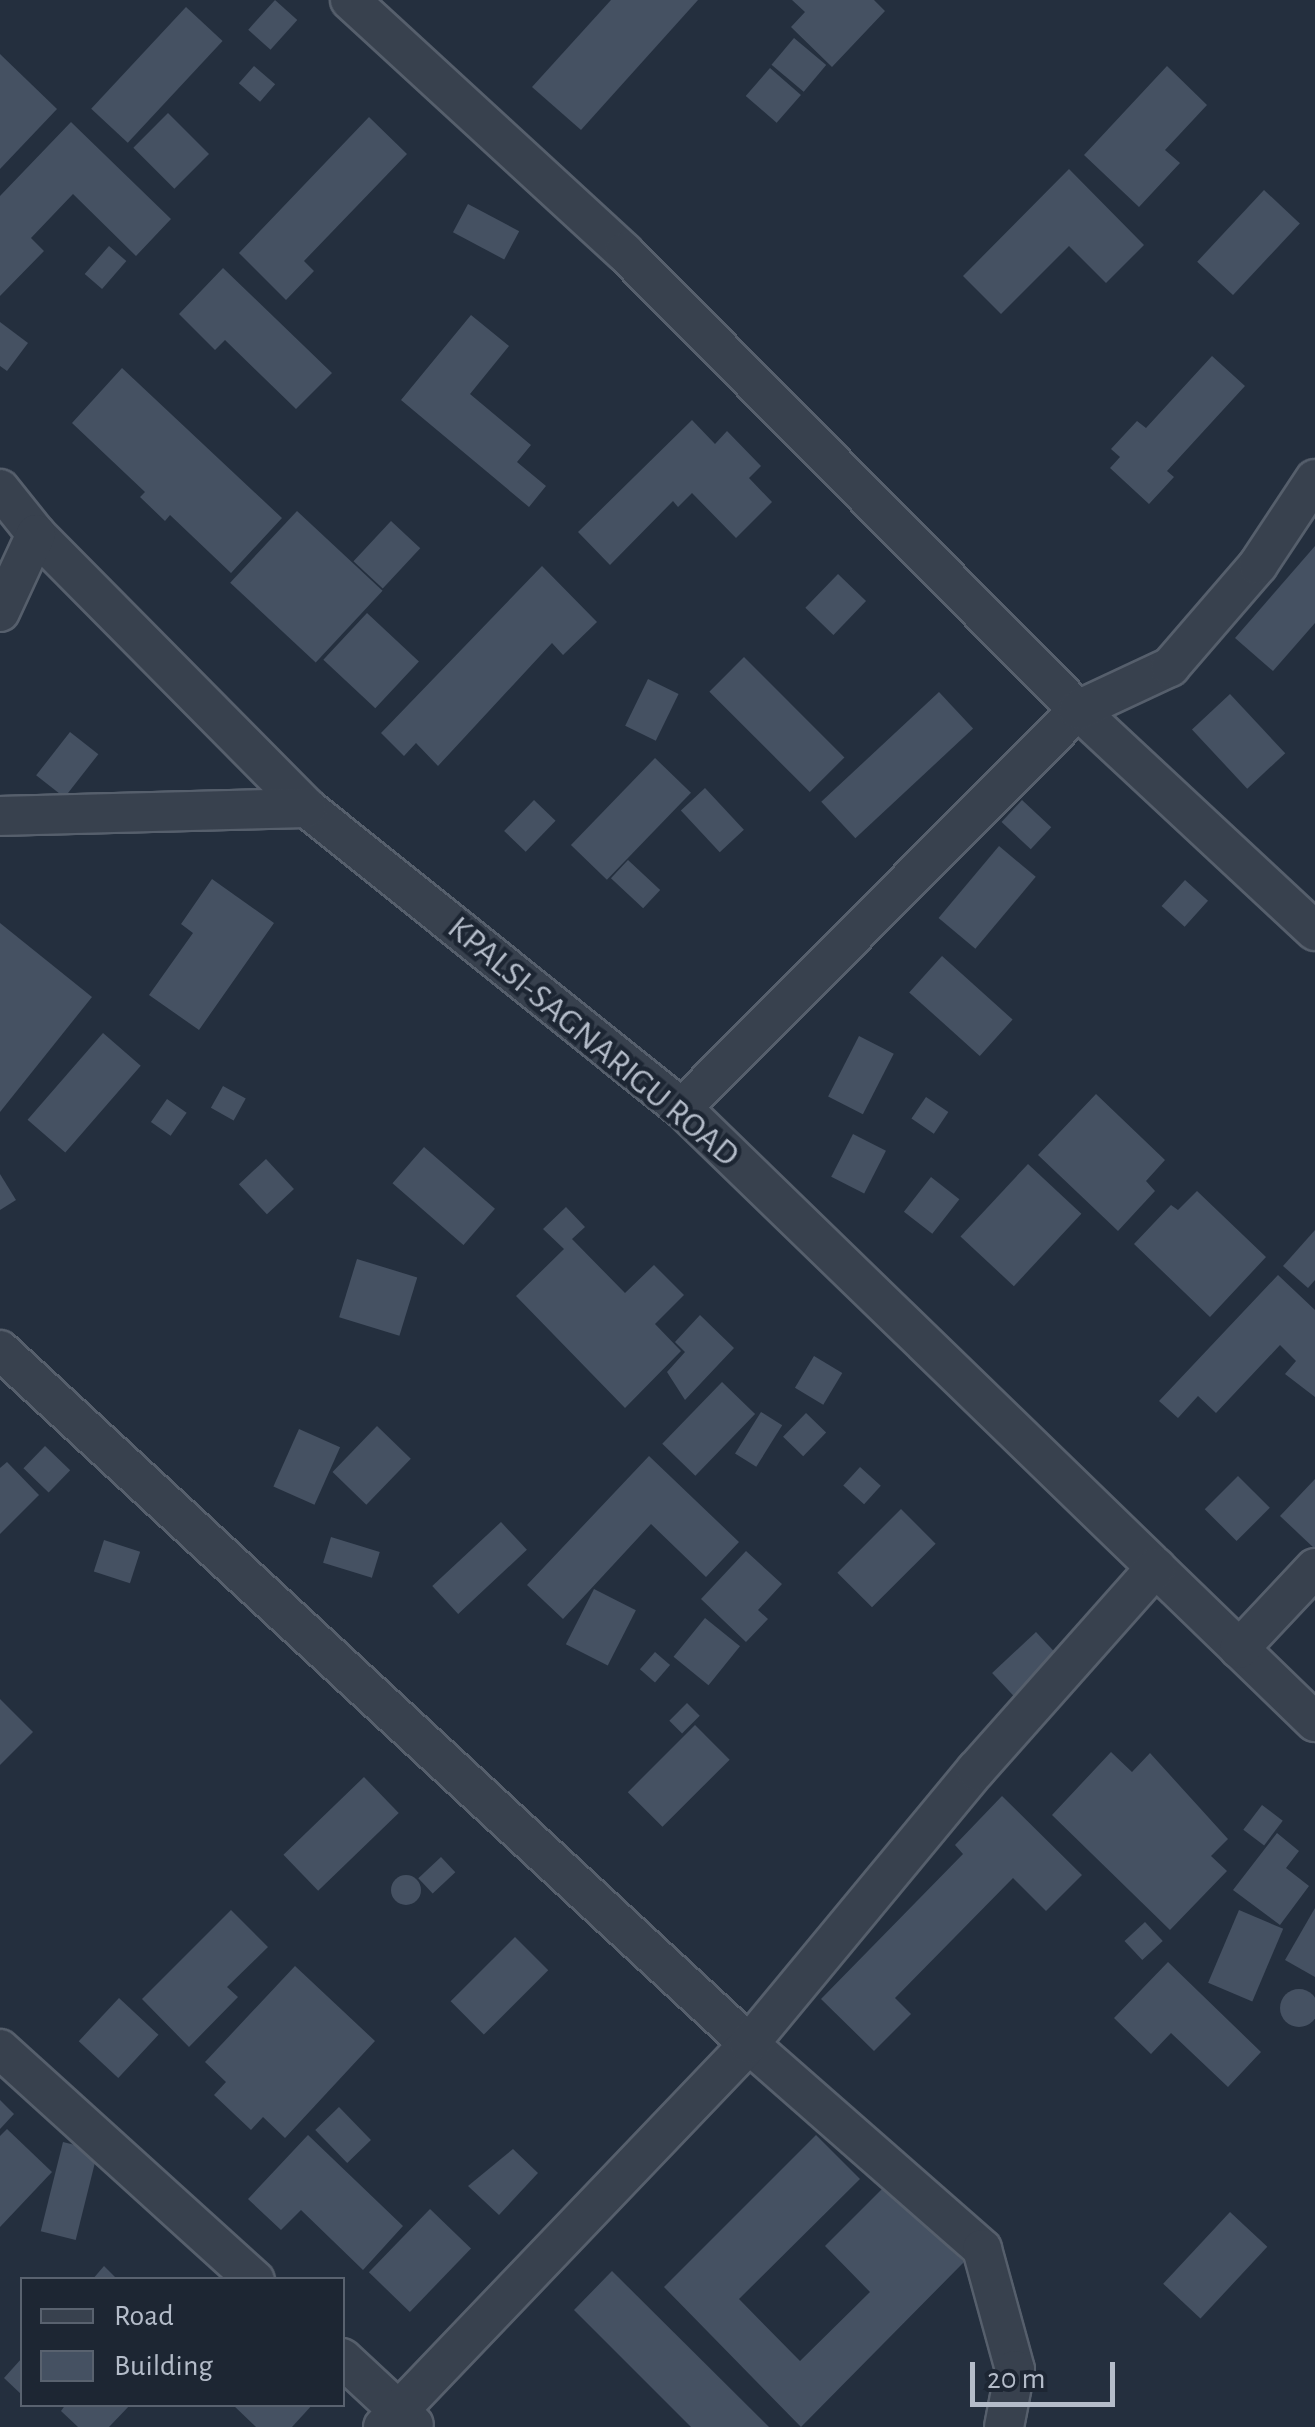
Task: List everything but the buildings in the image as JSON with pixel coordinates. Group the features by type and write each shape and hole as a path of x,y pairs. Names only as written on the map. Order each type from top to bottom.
{"street":[{"path":"350,0 624,252 1078,710 1315,931"},
{"path":"682,1108 1078,710 1170,667 1258,565 1315,479"},
{"name":"KPALSI-SAGNARIGU ROAD","path":"0,489 36,534 307,808 682,1108 1315,1722"},
{"path":"0,612 36,534"},
{"path":"0,816 307,808"},
{"path":"0,1350 749,2044 982,2250 1015,2370 1004,2427"},
{"path":"345,2361 398,2421 749,2044 976,1770 1156,1568"},
{"path":"1239,1649 1315,1568"},
{"path":"0,2049 252,2277"}]}
